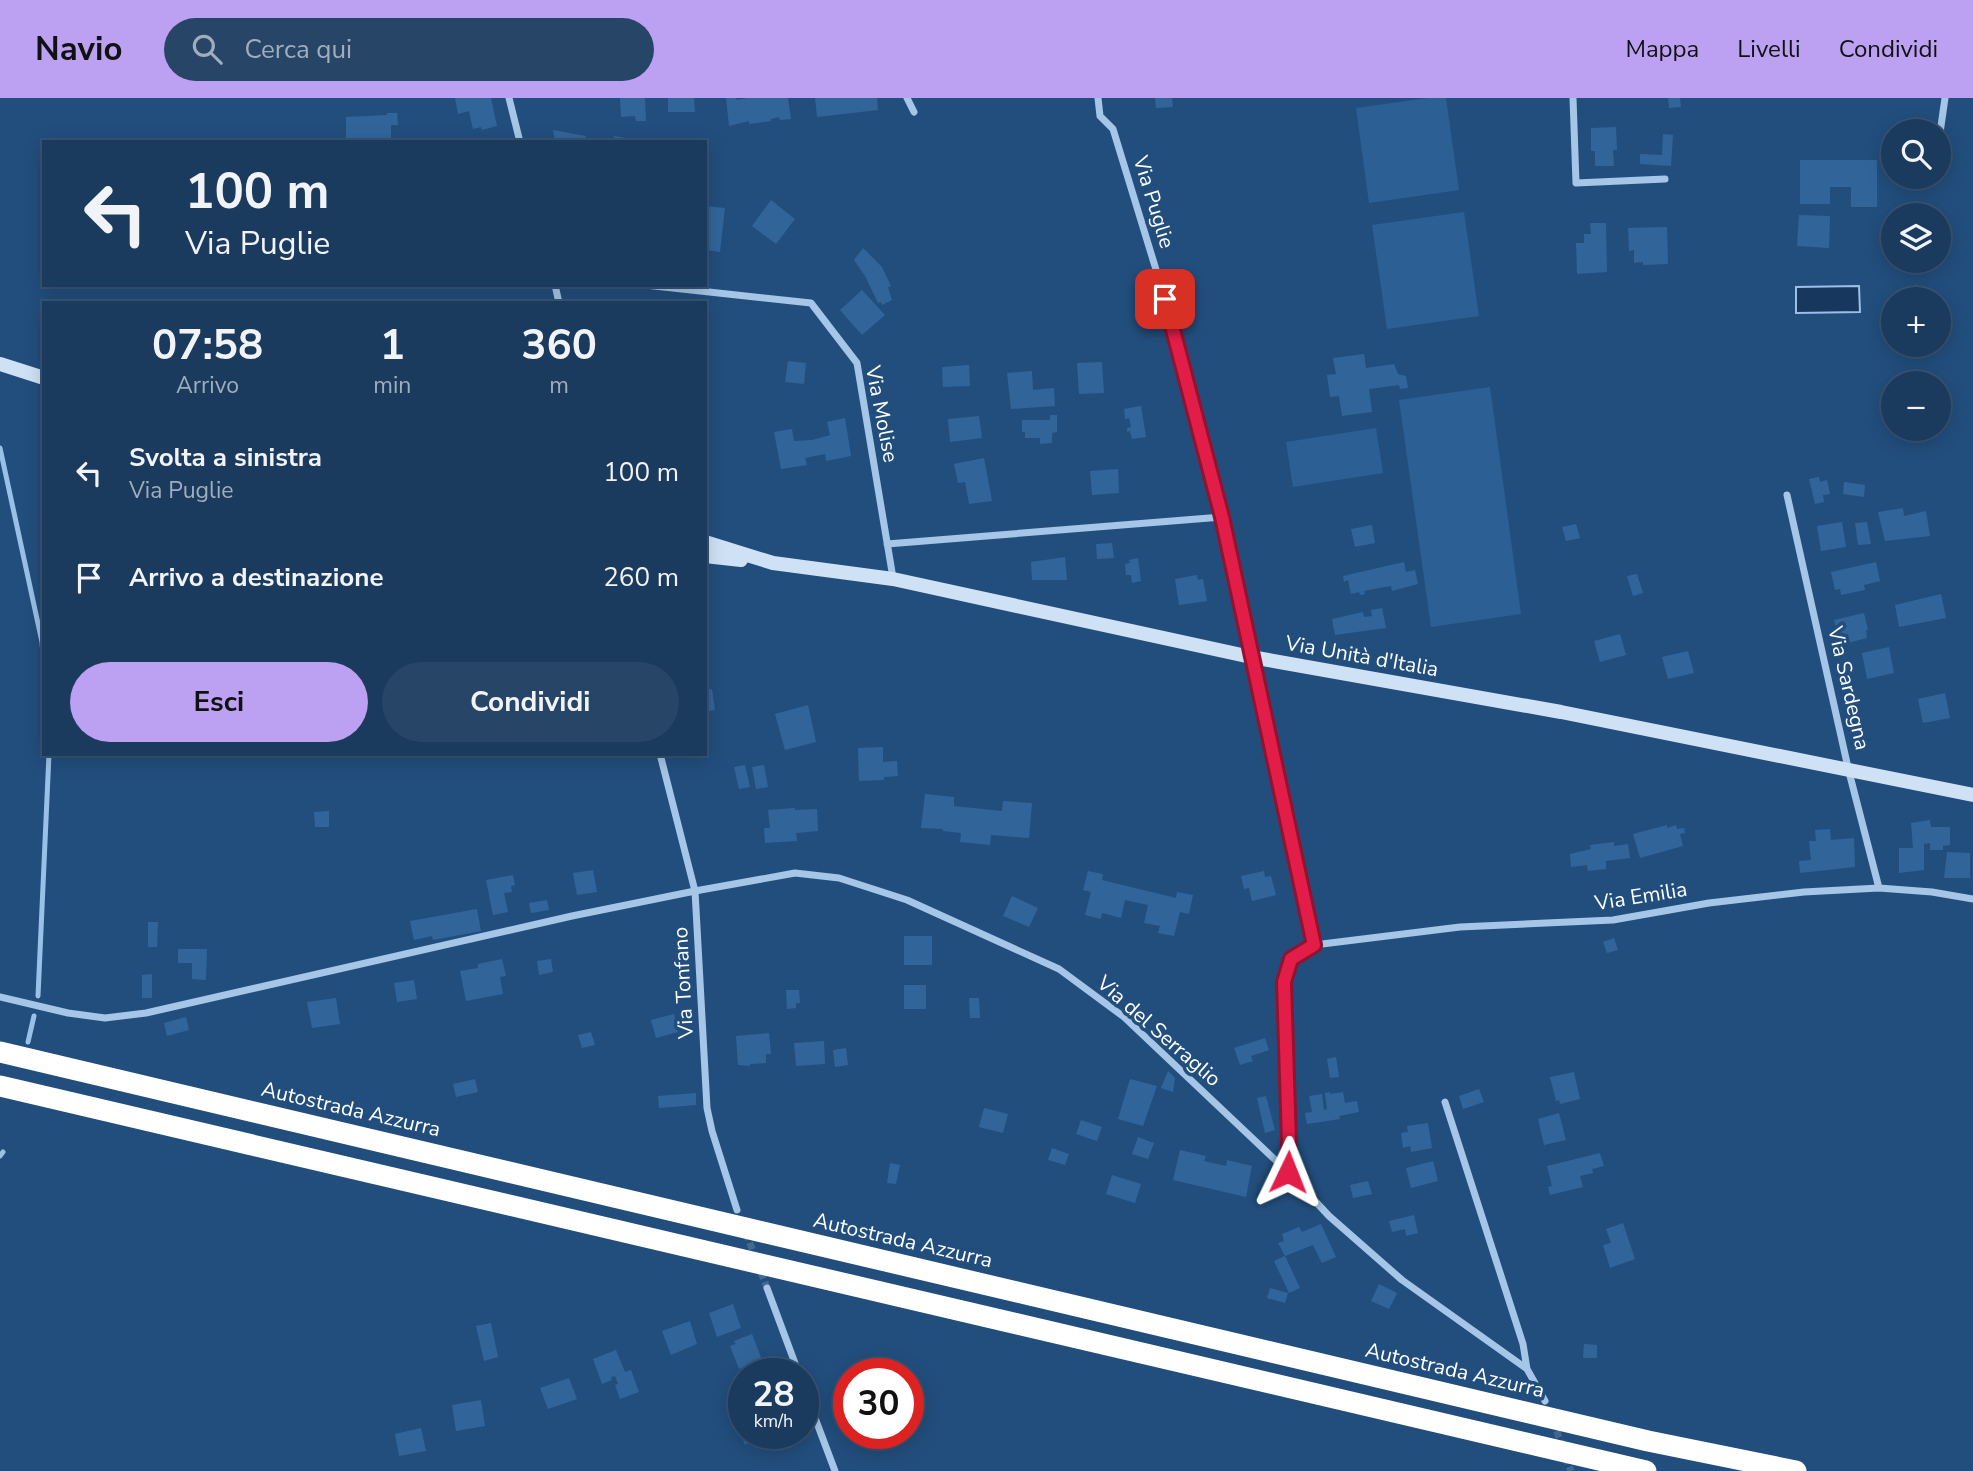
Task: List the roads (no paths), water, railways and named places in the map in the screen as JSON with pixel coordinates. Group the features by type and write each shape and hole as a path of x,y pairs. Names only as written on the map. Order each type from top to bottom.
{"highway":[{"name":"Autostrada Azzurra","path":"0,1052 1648,1441 1796,1471"},
{"path":"0,1086 1646,1471"}],"main road":[{"path":"0,364 42,377"},
{"name":"Via Unità d'Italia","path":"707,543 773,563 893,579 1251,657 1561,712 1973,795"},
{"path":"707,555 773,563"}],"street":[{"path":"509,98 520,140"},
{"path":"907,98 914,112"},
{"name":"Via Puglie","path":"1098,98 1100,116 1113,129 1165,299 1222,517 1314,945"},
{"path":"1573,98 1576,183 1665,179"},
{"path":"1942,119 1945,98"},
{"name":"Via Molise","path":"663,287 811,303 857,363 893,579"},
{"name":"Via Sardegna","path":"1787,495 1849,772 1880,888"},
{"path":"887,544 1222,517"},
{"name":"Via Tonfano","path":"661,756 695,891 708,1108 712,1131 737,1210"},
{"name":"Via del Serraglio","path":"0,997 68,1013 105,1018 146,1013 572,916 695,891 795,873 839,878 907,900 1059,969 1124,1017 1288,1172 1329,1216 1402,1280 1527,1369"},
{"name":"Via Emilia","path":"1314,945 1460,927 1612,920 1709,902 1804,892 1880,888 1932,892 1973,899"},
{"path":"1288,1172 1284,982 1291,959 1314,945"},
{"name":"Via del Serraglio","path":"1445,1102 1523,1344 1527,1369 1545,1401"},
{"path":"767,1288 793,1358"},
{"path":"819,1428 835,1471"}],"waterway":[{"path":"0,448 42,642"},
{"path":"38,996 49,756"},
{"path":"28,1042 34,1016"},
{"path":"0,1156 3,1152"}],"tunnel":[{"path":"746,1233 767,1288"},
{"path":"1553,1421 1562,1446"},
{"path":"1566,1457 1571,1471"}]}
